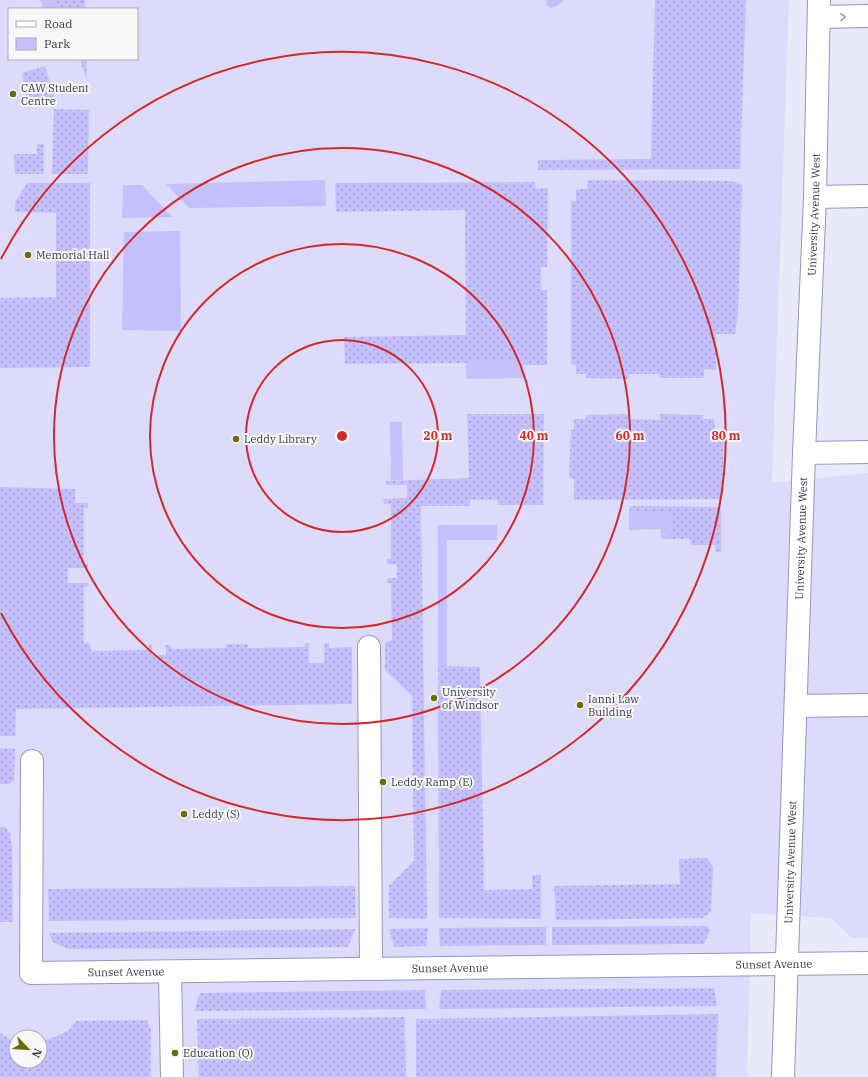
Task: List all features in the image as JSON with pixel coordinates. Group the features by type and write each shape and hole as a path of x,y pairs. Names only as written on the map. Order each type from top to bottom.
{"main road":[{"path":"819,9 868,16"},
{"name":"University Avenue West","path":"783,1077 804,453 815,197 819,9"},
{"path":"815,197 868,196"},
{"path":"804,453 868,452"},
{"path":"369,647 371,969"},
{"path":"796,706 868,705"},
{"name":"Sunset Avenue","path":"32,761 31,973 868,963"},
{"path":"170,972 172,1077"}],"shaded area":[{"name":"University of Windsor","path":"0,0 789,0 772,483 868,473 868,938 852,938 831,918 751,913 747,1077 0,1077"}],"green space":[{"path":"40,0 52,0 57,8 41,8 42,5"},
{"path":"52,0 85,0 85,8 57,8"},
{"path":"547,0 564,0 557,6 551,8 546,5"},
{"path":"655,0 746,0 740,169 538,170 538,160 651,159"},
{"path":"80,60 86,60 87,80"},
{"path":"45,66 55,99 27,101 22,73"},
{"path":"54,109 89,110 88,174 52,174"},
{"path":"37,144 44,144 44,174 15,174 14,154 37,154"},
{"path":"325,180 326,206 189,208 166,184"},
{"path":"588,180 732,181 742,185 738,314 735,334 716,334 716,370 704,369 704,378 660,378 659,374 629,374 629,379 586,378 586,374 576,374 576,365 571,364 571,200 576,201 576,189 587,189"},
{"path":"535,182 536,189 548,188 547,267 541,267 541,290 547,290 547,365 523,365 523,360 466,360 466,363 345,364 344,337 466,335 465,210 336,212 335,183"},
{"path":"27,183 90,183 90,367 0,368 0,298 56,297 56,213 15,212 15,202"},
{"path":"123,185 142,185 172,217 122,218"},
{"path":"180,231 181,331 122,330 124,232"},
{"path":"466,360 523,360 523,378 466,379"},
{"path":"467,414 544,414 543,505 498,505 498,500 470,500 469,506 421,506 427,919 389,918 389,886 414,861 412,696 385,670 385,643 392,640 391,583 387,583 387,578 397,578 397,565 387,564 387,559 391,559 391,504 384,504 383,499 407,498 407,485 386,485 386,481 469,478"},
{"path":"630,414 629,419 660,420 660,414 703,415 703,419 714,419 715,432 724,433 722,499 574,500 574,479 569,478 571,430 574,430 574,419 586,419 586,415"},
{"path":"390,422 402,422 403,480 391,480"},
{"path":"0,487 75,489 75,503 88,503 88,508 84,508 84,564 88,564 88,568 68,568 68,583 88,583 89,586 84,587 84,643 88,643 91,647 91,651 148,650 149,645 152,645 152,655 166,655 166,645 171,645 171,649 226,648 227,644 248,644 248,648 304,647 305,643 309,643 309,663 324,663 324,643 329,643 329,648 352,647 352,704 16,709 15,736 0,736"},
{"path":"630,506 721,507 721,552 715,552 715,545 691,545 690,539 670,539 671,514 629,513"},
{"path":"629,513 671,514 670,539 661,539 661,529 629,530"},
{"path":"438,525 497,525 497,540 447,540 447,666 438,666"},
{"path":"438,666 480,667 484,890 533,889 532,875 541,875 541,919 439,918"},
{"path":"0,748 15,749 14,780 9,784 0,784"},
{"path":"0,827 5,827 10,833 12,847 13,922 0,922"},
{"path":"707,858 713,867 711,911 703,918 556,920 554,886 680,884 679,859"},
{"path":"355,886 356,918 49,921 48,889"},
{"path":"707,926 710,930 704,944 552,945 552,927"},
{"path":"546,927 546,945 440,946 439,928"},
{"path":"428,928 426,946 394,947 389,929"},
{"path":"355,929 348,947 68,949 53,942 49,933"},
{"path":"714,988 717,1006 439,1009 441,990"},
{"path":"425,990 426,1009 194,1011 200,993"},
{"path":"718,1014 716,1077 416,1077 416,1019"},
{"path":"405,1017 406,1077 199,1077 197,1019"},
{"path":"147,1020 151,1029 151,1077 0,1077 0,1033 8,1038 8,1069 48,1069 48,1039 68,1031 76,1021"}],"place":[{"name":"CAW Student Centre","path":"13,94"},
{"name":"Memorial Hall","path":"28,255"},
{"name":"Leddy Library","path":"236,439"},
{"name":"University of Windsor","path":"434,698"},
{"name":"Ianni Law Building","path":"580,705"},
{"name":"Leddy Ramp (E)","path":"383,782"},
{"name":"Leddy (S)","path":"184,814"},
{"name":"Education (Q)","path":"175,1053"}]}
